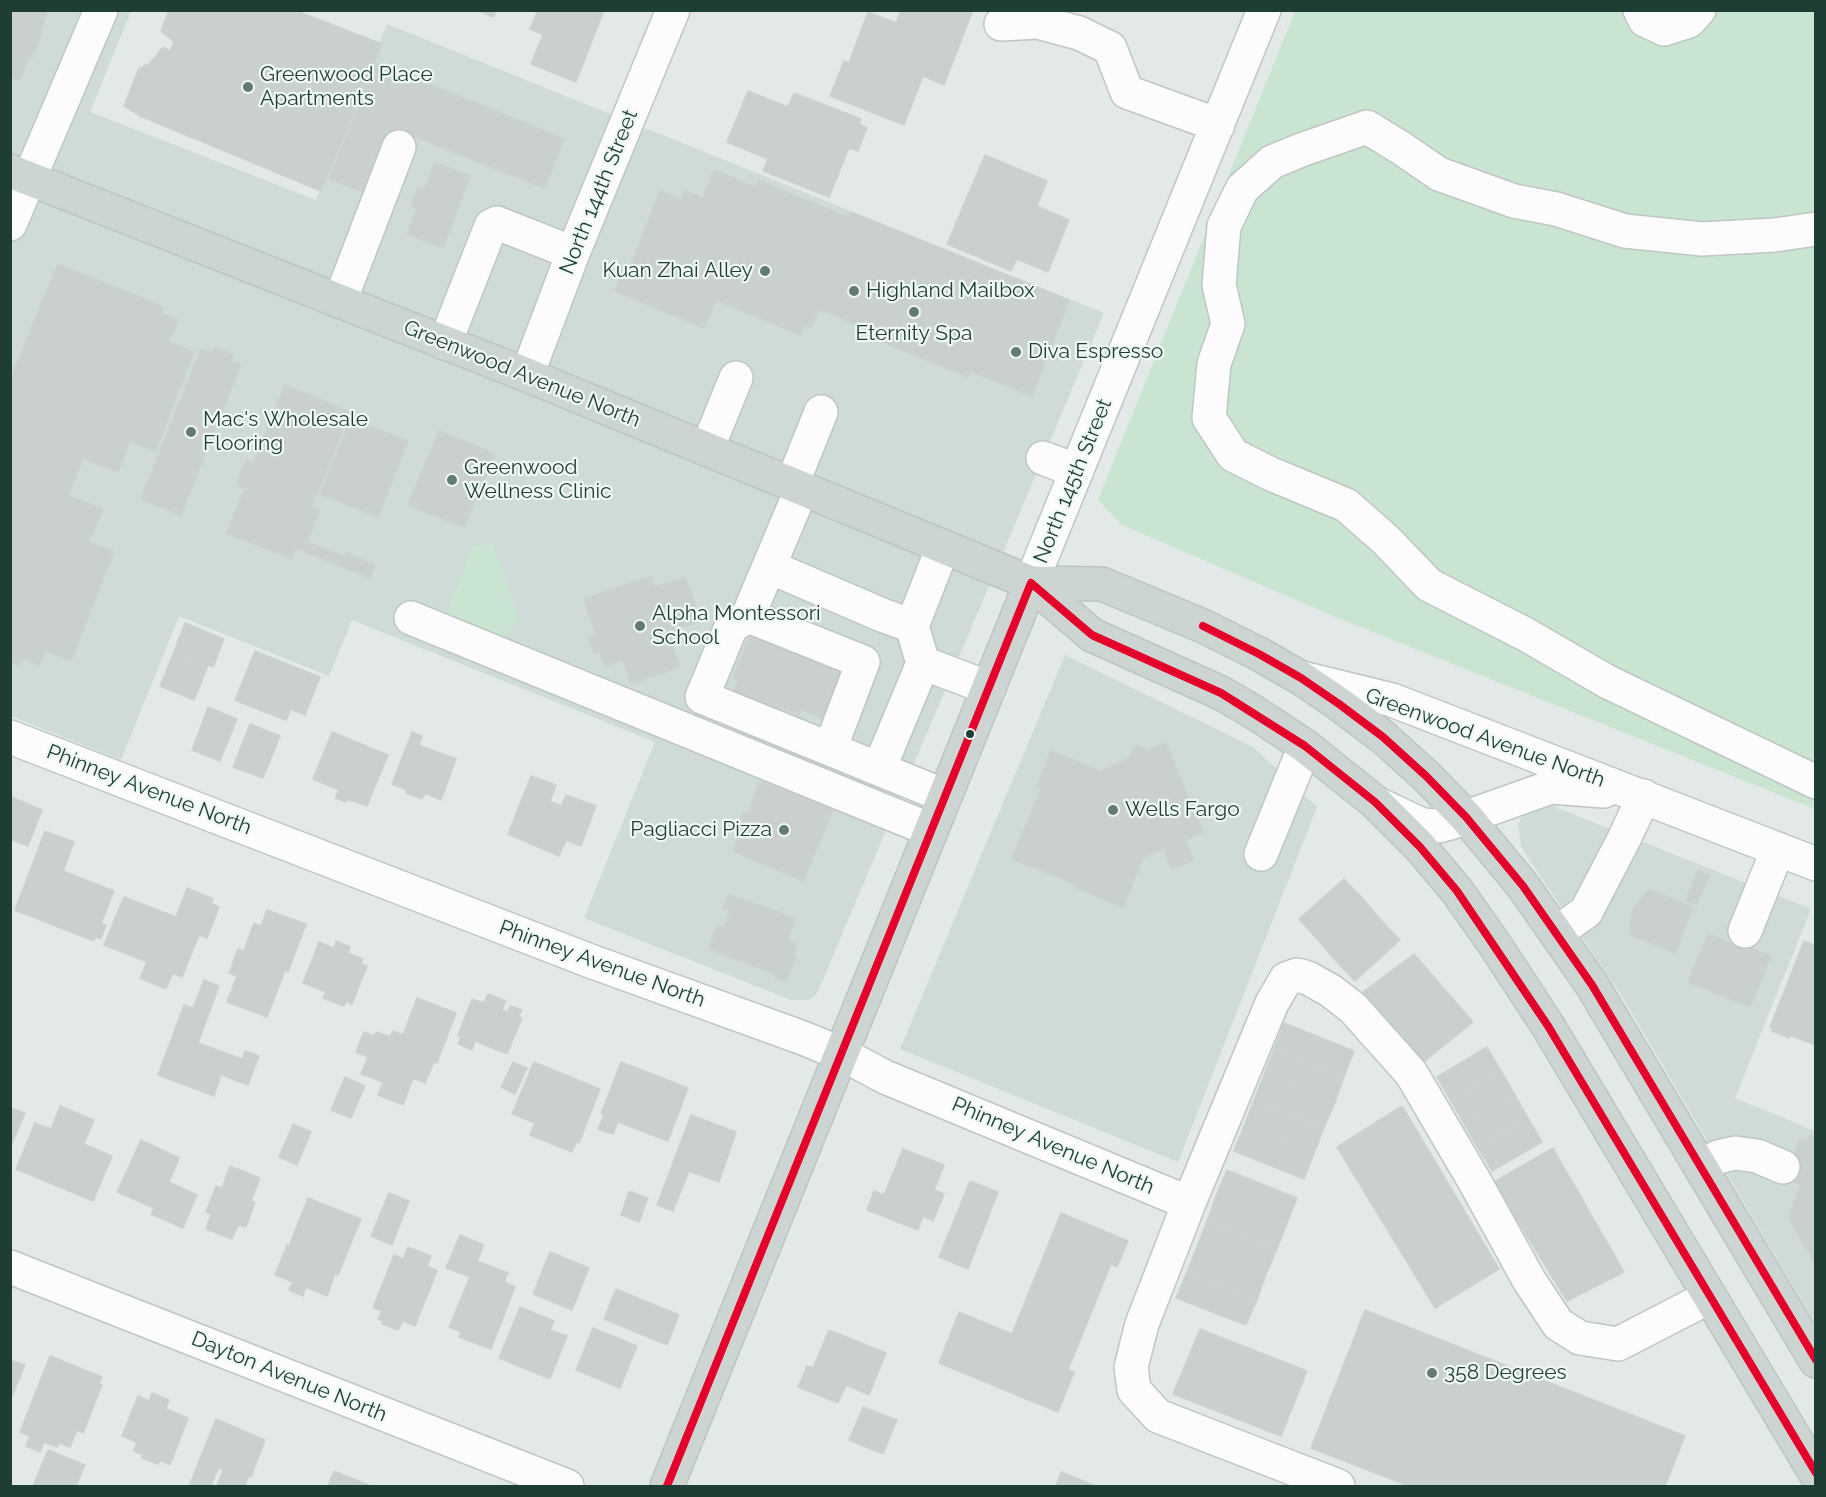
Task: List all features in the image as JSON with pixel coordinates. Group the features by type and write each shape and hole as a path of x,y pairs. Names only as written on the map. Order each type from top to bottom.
{"main road":[{"name":"Greenwood Avenue North","path":"20,175 527,375 1031,584 1092,635 1221,693 1252,711 1305,746 1375,802"},
{"name":"Greenwood Avenue North","path":"1031,584 1102,584 1203,626 1301,678"},
{"name":"North 145th Street","path":"667,1486 1031,584"},
{"path":"1301,678 1383,737 1426,776 1466,817 1523,886 1557,932 1626,1039 1815,1361"},
{"path":"1375,802 1420,848 1457,891 1496,945 1548,1026 1815,1474"}],"street":[{"path":"10,224 20,175 101,10"},
{"name":"North 144th Street","path":"527,375 573,253 673,10"},
{"name":"North 145th Street","path":"1031,584 1264,10"},
{"path":"1640,10 1646,20 1664,29 1689,21 1700,10"},
{"path":"1001,24 1038,22 1079,33 1110,48 1127,92 1218,125"},
{"path":"1815,229 1775,235 1702,239 1625,231 1556,209 1514,201 1439,174 1367,127 1272,162 1242,189 1224,226 1219,285 1228,324 1214,364 1209,418 1233,455 1271,474 1346,505 1386,540 1429,585 1525,634 1608,682 1815,782"},
{"path":"340,301 399,147"},
{"path":"445,343 491,226 497,223 573,253"},
{"path":"707,449 736,378"},
{"path":"821,412 770,567 748,616 731,627 702,697 945,796"},
{"path":"1043,458 1077,471"},
{"path":"830,749 863,662 897,621 944,547"},
{"path":"770,567 897,621 923,663 989,688"},
{"path":"748,616 863,662"},
{"path":"411,618 931,830"},
{"path":"879,769 923,663"},
{"name":"Greenwood Avenue North","path":"1301,678 1392,700 1640,794 1815,864"},
{"name":"Phinney Avenue North","path":"10,737 593,962 803,1038 842,1054 885,1077 1189,1203"},
{"path":"1261,854 1305,746"},
{"name":"Greenwood Avenue North","path":"1375,802 1422,825 1438,826 1551,787 1640,794"},
{"path":"1557,932 1586,912 1624,839 1640,794"},
{"path":"1745,931 1778,849"},
{"path":"1338,1486 1158,1416 1134,1390 1131,1367 1142,1324 1189,1203 1272,1003 1286,979 1297,975 1308,978 1331,991 1353,1008 1411,1073 1529,1280 1558,1324 1580,1338 1618,1344 1709,1297"},
{"path":"1701,1167 1718,1157 1735,1153 1757,1156 1784,1167"},
{"name":"Dayton Avenue North","path":"10,1267 567,1486"}],"shaded area":[{"path":"10,11 131,11 90,112 316,200 387,24 1104,313 815,996 808,1000 791,1000 584,918 655,742 352,620 329,676 179,616 121,760 11,716"},
{"path":"1065,655 1253,747 1317,807 1178,1162 900,1049"},
{"path":"1540,801 1811,909 1735,1098 1815,1131 1815,1323 1620,993 1521,846 1518,826 1521,818 1525,811"}],"green space":[{"path":"1295,11 1815,11 1815,809 1338,618 1122,525 1098,500"},
{"path":"492,542 518,618 504,638 446,616 472,548"}],"building":[{"path":"10,10 48,10 40,32 42,34 32,58 29,57 20,80 10,77"},
{"name":"Greenwood Place Apartments","path":"169,10 294,10 382,44 321,191 140,116 124,106 139,68 149,64 163,47 170,51 174,42 161,31"},
{"path":"477,10 497,10 493,17"},
{"path":"538,10 604,10 576,82 531,64 543,35 530,29"},
{"path":"901,10 973,10 944,85 923,76 904,125 830,96 844,61 849,63 868,12 896,23"},
{"path":"376,63 503,114 483,164 393,128 367,193 329,179"},
{"path":"748,91 788,107 794,93 861,119 859,124 867,128 858,151 849,148 829,197 763,171 768,159 727,142"},
{"path":"503,114 564,139 545,188 483,164"},
{"path":"985,155 1047,181 1037,206 1069,220 1048,272 1017,259 1011,271 947,244"},
{"path":"435,162 470,176 443,248 407,234 417,208 411,206 418,187 424,190"},
{"path":"714,170 755,187 758,180 849,218 851,212 1069,300 1032,396 971,371 968,377 880,341 882,335 819,309 811,328 805,325 801,335 716,300 704,328 615,291 624,268 629,270 660,191 681,200 685,191 703,198"},
{"path":"58,264 164,307 161,313 178,320 169,342 194,352 155,451 130,441 118,472 83,458 68,496 103,509 89,542 114,551 71,661 45,650 39,665 22,658 19,665 10,662 10,380"},
{"name":"Mac's Wholesale Flooring","path":"214,347 234,355 231,361 241,364 181,515 141,499 201,349 212,353"},
{"path":"285,385 350,412 312,506 320,510 307,542 345,557 346,553 375,565 370,578 296,548 292,559 226,533 245,489 236,485 246,460 253,463"},
{"path":"351,419 408,441 378,517 320,494"},
{"name":"Greenwood Wellness Clinic","path":"439,431 495,454 464,527 408,505"},
{"name":"Alpha Montessori School","path":"651,576 655,587 685,577 701,621 675,630 679,641 672,644 680,667 631,684 623,660 605,666 600,652 594,654 588,638 596,635 584,599"},
{"path":"185,623 224,639 213,667 208,665 207,668 173,654"},
{"path":"752,631 855,674 834,723 801,709 799,715 781,707 780,710 734,691 738,681 733,678"},
{"path":"255,651 282,662 262,711 235,700"},
{"path":"173,654 207,668 194,700 160,686"},
{"path":"282,662 320,677 305,715 291,709 286,720 262,711"},
{"path":"208,707 237,719 220,761 192,750"},
{"path":"250,724 280,736 263,778 233,767"},
{"path":"332,732 388,755 367,806 348,799 346,802 335,798 339,790 313,779"},
{"path":"412,732 422,736 419,745 456,759 441,800 425,793 422,799 392,784"},
{"name":"Wells Fargo","path":"1166,743 1203,832 1185,840 1194,860 1172,869 1163,849 1143,858 1123,907 1077,888 1078,885 1012,859 1041,788 1037,786 1051,751 1100,771 1129,758 1135,745 1148,750"},
{"path":"531,776 556,785 550,801 561,806 566,795 596,806 581,846 566,840 559,856 508,834"},
{"path":"760,781 833,810 803,881 733,851 743,825 739,824 743,812 748,814"},
{"path":"12,797 42,810 28,846 10,839"},
{"path":"45,831 74,842 63,871 114,891 101,924 106,925 101,939 96,937 94,941 15,910"},
{"path":"1698,870 1709,875 1697,905 1686,900"},
{"path":"1344,879 1363,899 1318,940 1299,919"},
{"path":"187,888 213,899 211,903 219,907 207,938 199,935 182,977 173,973 166,989 140,978 147,962 104,945 124,897 176,917"},
{"path":"1648,889 1693,907 1675,953 1629,934 1633,909"},
{"path":"729,894 796,919 787,940 797,944 793,954 796,956 786,982 774,977 775,974 709,949 717,926 723,928 730,911 723,909"},
{"path":"1363,899 1381,920 1336,961 1318,940"},
{"path":"267,910 306,924 288,972 285,971 267,1017 227,1002 237,976 229,973 238,949 244,951 254,923 261,926"},
{"path":"1381,920 1400,940 1355,981 1336,961"},
{"path":"1708,934 1749,951 1750,948 1771,956 1750,1007 1688,982"},
{"path":"336,941 350,947 348,953 363,959 361,964 367,966 352,1004 346,1001 344,1006 323,998 326,992 303,983 319,942 334,948"},
{"path":"1804,941 1816,946 1816,983 1794,1037 1791,1035 1789,1038 1772,1031 1773,1028 1770,1027"},
{"path":"1414,954 1473,1022 1421,1064 1363,992"},
{"path":"204,980 219,986 198,1043 242,1059 245,1051 259,1056 248,1085 221,1075 214,1096 158,1075 184,1005 193,1008"},
{"path":"1816,983 1816,1045 1794,1037"},
{"path":"488,994 506,1001 502,1010 508,1012 510,1006 522,1010 518,1017 522,1018 507,1054 475,1041 472,1050 458,1044 461,1037 458,1035 472,999 484,1003"},
{"path":"417,998 456,1013 437,1063 434,1062 425,1083 413,1078 403,1105 378,1095 383,1082 361,1074 368,1057 356,1052 364,1032 374,1036 376,1032 390,1037 393,1031 403,1035"},
{"path":"1284,1023 1354,1051 1344,1077 1274,1049"},
{"path":"1487,1047 1501,1071 1451,1101 1437,1077"},
{"path":"1274,1049 1344,1077 1335,1102 1264,1075"},
{"path":"513,1062 527,1068 515,1094 501,1087"},
{"path":"534,1062 600,1089 579,1143 576,1142 572,1152 530,1135 535,1123 512,1114"},
{"path":"621,1062 688,1088 668,1141 618,1122 613,1134 598,1129 604,1115 601,1114"},
{"path":"1501,1071 1515,1095 1464,1124 1451,1101"},
{"path":"1264,1075 1335,1102 1324,1128 1254,1100"},
{"path":"345,1077 365,1086 351,1118 331,1110"},
{"path":"1515,1095 1528,1118 1478,1148 1464,1124"},
{"path":"1254,1100 1324,1128 1314,1153 1244,1126"},
{"path":"60,1106 94,1120 84,1144 112,1156 93,1201 16,1169 35,1123 51,1129"},
{"path":"1402,1106 1499,1269 1435,1308 1337,1147"},
{"path":"10,1108 25,1113 10,1148"},
{"path":"691,1115 736,1132 719,1182 689,1171 673,1211 657,1205"},
{"path":"1528,1118 1542,1142 1492,1171 1478,1148"},
{"path":"293,1124 311,1132 297,1165 279,1157"},
{"path":"1244,1126 1314,1153 1304,1179 1234,1151"},
{"path":"1810,1135 1816,1137 1816,1265 1788,1217 1801,1185 1784,1178 1800,1139 1807,1142"},
{"path":"141,1140 179,1158 169,1182 197,1195 183,1228 151,1214 154,1208 117,1192"},
{"path":"1553,1148 1624,1272 1567,1301 1494,1182"},
{"path":"903,1149 944,1165 934,1190 944,1194 933,1221 923,1216 918,1230 867,1210 874,1191 884,1195"},
{"path":"230,1166 260,1178 251,1201 255,1202 246,1227 238,1225 232,1239 206,1229 211,1214 206,1212 216,1186 222,1188"},
{"path":"1227,1170 1297,1198 1287,1223 1216,1196"},
{"path":"970,1181 998,1192 968,1269 939,1257"},
{"path":"629,1191 648,1198 639,1222 621,1215"},
{"path":"389,1193 409,1201 392,1245 371,1236"},
{"path":"1216,1196 1287,1223 1277,1249 1207,1221"},
{"path":"308,1198 361,1219 327,1296 306,1287 303,1296 289,1290 293,1282 275,1275"},
{"path":"1061,1213 1128,1241 1117,1267 1111,1264 1068,1370 1074,1372 1058,1412 939,1363 959,1312 1012,1334"},
{"path":"1207,1221 1277,1249 1266,1274 1197,1247"},
{"path":"460,1235 484,1245 477,1261 508,1273 504,1282 515,1287 491,1349 459,1337 461,1332 449,1327 470,1277 446,1268"},
{"path":"408,1247 431,1256 427,1266 437,1271 415,1326 403,1321 398,1330 382,1324 383,1321 378,1319 382,1311 373,1308 394,1255 403,1259"},
{"path":"1197,1247 1266,1274 1257,1300 1187,1272"},
{"path":"550,1252 589,1268 572,1310 533,1294"},
{"path":"1187,1272 1257,1300 1246,1325 1176,1298"},
{"path":"616,1289 679,1315 667,1345 604,1319"},
{"path":"520,1307 554,1321 550,1330 567,1336 550,1379 499,1358"},
{"name":"358 Degrees","path":"1365,1310 1685,1436 1665,1486 1409,1486 1311,1448"},
{"path":"593,1328 637,1346 620,1388 576,1370"},
{"path":"1200,1329 1307,1371 1281,1436 1173,1394"},
{"path":"829,1330 886,1353 869,1395 846,1385 838,1403 798,1387 807,1366 813,1368"},
{"path":"50,1356 102,1377 99,1383 102,1385 83,1433 77,1430 70,1447 59,1443 57,1447 44,1442 40,1452 26,1446 30,1436 20,1432"},
{"path":"10,1360 25,1365 10,1401"},
{"path":"152,1393 169,1400 166,1409 188,1418 170,1465 160,1460 158,1464 142,1458 143,1455 134,1451 137,1442 122,1436 138,1396 149,1401"},
{"path":"863,1407 897,1420 883,1454 849,1440"},
{"path":"216,1419 265,1440 251,1477 248,1477 245,1486 217,1486 223,1470 218,1468 211,1486 190,1484"},
{"path":"48,1450 85,1465 76,1486 33,1486"},
{"path":"334,1471 371,1486 328,1486"},
{"path":"1061,1472 1096,1486 1056,1486"}],"transit line":[{"path":"1031,583 1092,635 1221,693 1305,746 1375,802 1420,847 1457,891 1548,1026 1816,1473"},
{"path":"667,1486 1031,583"},
{"path":"1203,626 1301,678 1339,704 1383,737 1466,817 1523,886 1592,985 1816,1360"}],"place":[{"name":"Greenwood Place Apartments","path":"248,87"},
{"name":"Kuan Zhai Alley","path":"765,271"},
{"name":"Highland Mailbox","path":"854,291"},
{"name":"Eternity Spa","path":"914,312"},
{"name":"Diva Espresso","path":"1016,352"},
{"name":"Mac's Wholesale Flooring","path":"191,432"},
{"name":"Greenwood Wellness Clinic","path":"452,480"},
{"name":"Alpha Montessori School","path":"640,626"},
{"name":"Wells Fargo","path":"1113,810"},
{"name":"Pagliacci Pizza","path":"784,830"},
{"name":"358 Degrees","path":"1432,1373"}]}
